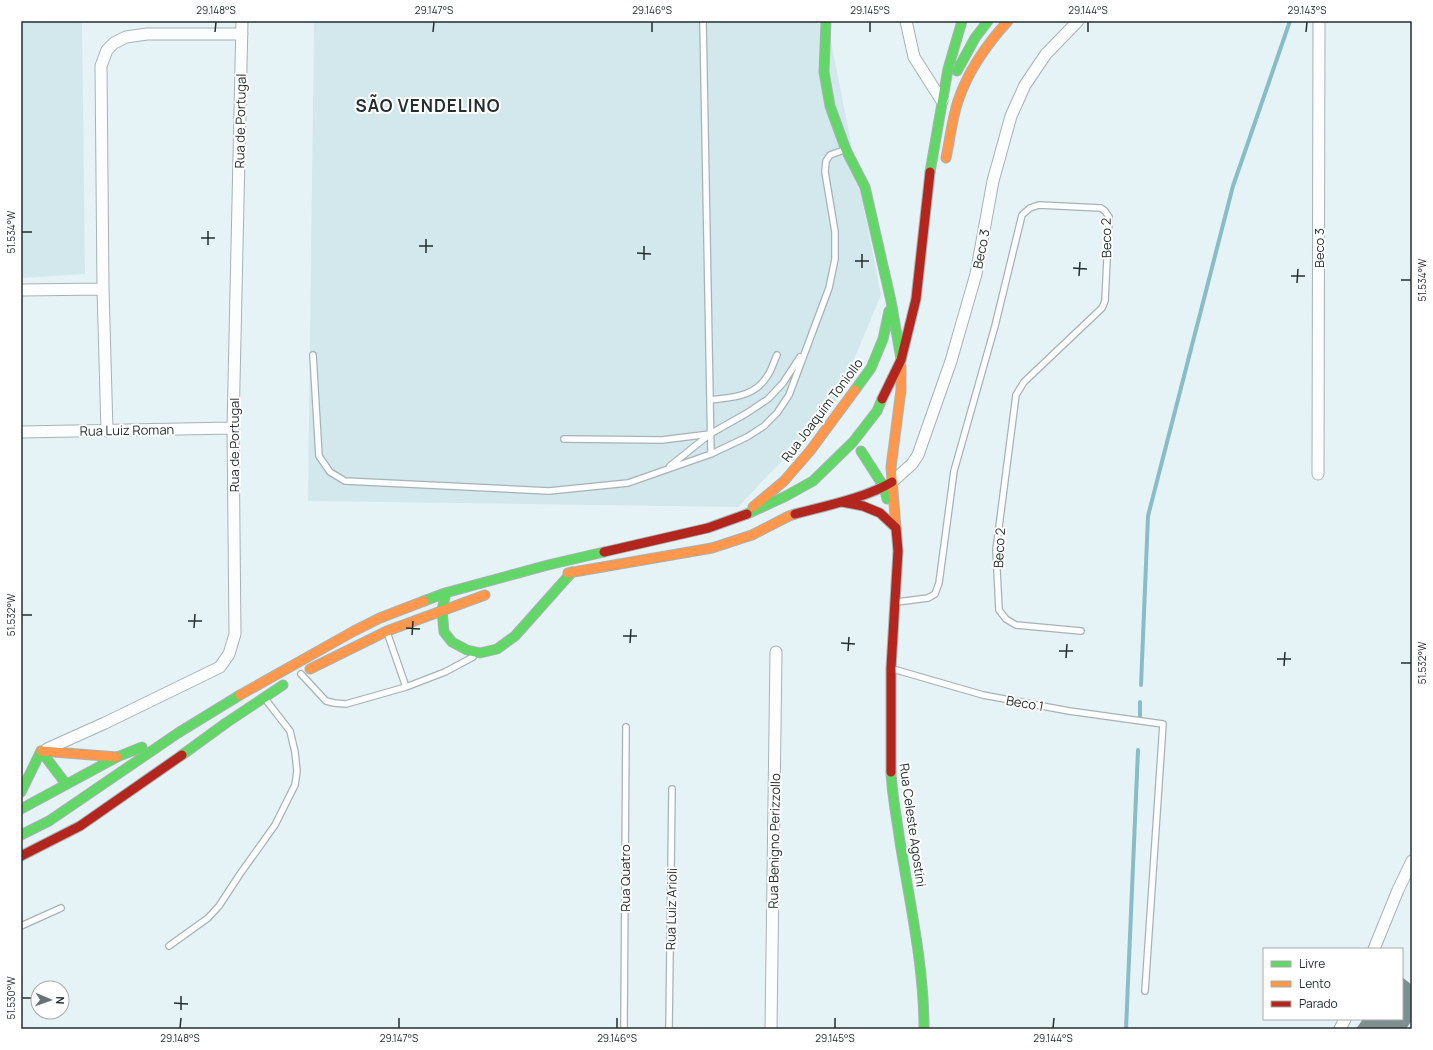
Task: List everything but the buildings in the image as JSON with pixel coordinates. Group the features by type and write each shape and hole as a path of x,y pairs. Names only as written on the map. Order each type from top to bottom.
{"main road":[{"name":"Rua Joaquim Toniollo","path":"741,517 784,481 806,456 871,368 883,340 891,302 865,187 846,150 830,106 824,72 826,21"},
{"path":"21,835 49,821 178,733 238,696 380,618 445,593 548,565 708,528 741,517 786,496 813,480 853,442 877,411 901,360 916,299 932,156 948,69 962,21"},
{"path":"943,101 959,66 975,38 988,21"},
{"path":"944,168 958,100 975,64 1008,21"},
{"path":"888,485 894,430 902,385 901,360 891,302"},
{"path":"889,409 902,385 910,365"},
{"path":"861,451 888,485"},
{"path":"557,576 572,572 712,548 752,534 789,516 842,502 888,485"},
{"name":"Rua Celeste Agostini","path":"888,485 896,528 898,551 891,668 891,774 918,951 924,1000 924,1029"},
{"path":"789,516 806,501"},
{"path":"842,502 863,506 880,513 896,528"},
{"path":"433,634 467,650 480,653 497,649 515,636 572,572"},
{"path":"21,856 80,826 264,697 295,678 387,631 481,595 496,592"},
{"path":"445,593 442,610 444,632 452,642"},
{"path":"408,624 420,629"},
{"path":"21,809 117,757 178,733"},
{"path":"41,751 117,757"},
{"path":"41,751 66,784"},
{"path":"21,792 41,751"},
{"path":"49,821 66,784"}],"street":[{"name":"Rua de Portugal","path":"41,751 105,723 220,667 229,654 235,634 233,428 242,21"},
{"path":"906,21 914,57 943,101"},
{"name":"Beco 3","path":"888,485 912,464 918,454 951,361 976,274 994,181 1011,116 1025,85 1046,54 1078,21"},
{"name":"Beco 3","path":"1318,474 1319,21"},
{"path":"106,431 101,66 107,50 114,42 126,37 147,34 242,34"},
{"path":"21,290 103,289"},
{"name":"Rua Luiz Roman","path":"21,432 233,428"},
{"name":"Rua Benigno Perizzollo","path":"771,1029 776,652"},
{"path":"1374,948 1398,890 1412,861"},
{"path":"1340,1029 1344,1020"}],"lane":[{"path":"703,21 711,454"},
{"path":"312,355 319,456 330,472 345,481 549,491 628,483 711,454 747,437 764,426 778,413 789,395 829,288 835,259 835,232 824,172 826,161 830,154 846,150"},
{"name":"Beco 2","path":"895,602 928,598 936,594 939,583 954,471 995,326 1022,215 1030,208 1039,205 1101,208 1109,216 1105,301 1102,308 1024,382 1016,395 996,550 999,610 1006,619 1016,625 1082,631"},
{"path":"666,469 710,434 768,399 783,383 805,351"},
{"path":"711,400 747,394 760,386 769,375 777,355"},
{"path":"564,439 662,440 710,434"},
{"path":"387,631 406,687"},
{"path":"295,678 326,701 346,704 406,687 445,672 480,653"},
{"name":"Beco 1","path":"891,668 983,695 1069,711 1163,724 1146,991"},
{"path":"169,946 208,918 219,906 275,825 295,785 297,771 295,752 290,731 264,697"},
{"name":"Rua Quatro","path":"624,1029 626,727"},
{"name":"Rua Luiz Arioli","path":"669,1029 672,789"},
{"path":"21,926 61,908"}],"shaded area":[{"path":"21,21 82,21 85,274 21,278"},
{"path":"314,21 827,21 881,295 835,405 738,507 308,501"}],"waterway":[{"path":"1141,685 1148,516 1233,186 1290,21"},
{"path":"1140,702 1140,716"},
{"path":"1126,1029 1138,750"}],"traffic: fast":[{"path":"826,21 824,72 830,106 846,150 865,187 891,301 901,359"},
{"path":"930,172 948,69 962,21"},
{"path":"957,71 975,38 988,21"},
{"path":"855,390 871,368 883,339 889,311"},
{"path":"747,514 786,496 813,481 853,442 877,411 882,399"},
{"path":"861,451 884,487 887,499"},
{"path":"424,601 445,593 548,565 604,552"},
{"path":"445,597 442,610 444,632 452,642 467,650 480,653 497,649 515,636 572,572"},
{"path":"182,755 226,723 283,685"},
{"path":"21,835 49,821 178,733 240,695"},
{"path":"21,809 117,757 142,747"},
{"path":"41,751 66,784"},
{"path":"21,792 41,751"},
{"path":"891,772 892,790 919,958 922,982 924,1029"}],"traffic: slow":[{"path":"946,158 954,115 962,90 979,58 1008,21"},
{"path":"896,528 891,467 901,390 901,367"},
{"path":"753,507 784,481 810,451 855,390"},
{"path":"568,573 712,548 752,535 795,514"},
{"path":"310,669 387,631 485,595"},
{"path":"240,695 354,631 380,618 424,601"},
{"path":"41,751 117,757"}],"traffic: jam":[{"path":"882,399 901,360 916,299 930,172"},
{"path":"795,514 858,497 882,488 892,482"},
{"path":"842,502 863,506 880,513 896,528"},
{"path":"604,552 708,528 747,514"},
{"path":"891,772 891,668 898,551 896,528"},
{"path":"21,856 80,826 182,755"}],"district":[{"name":"SÃO VENDELINO","path":"428,106"}]}
